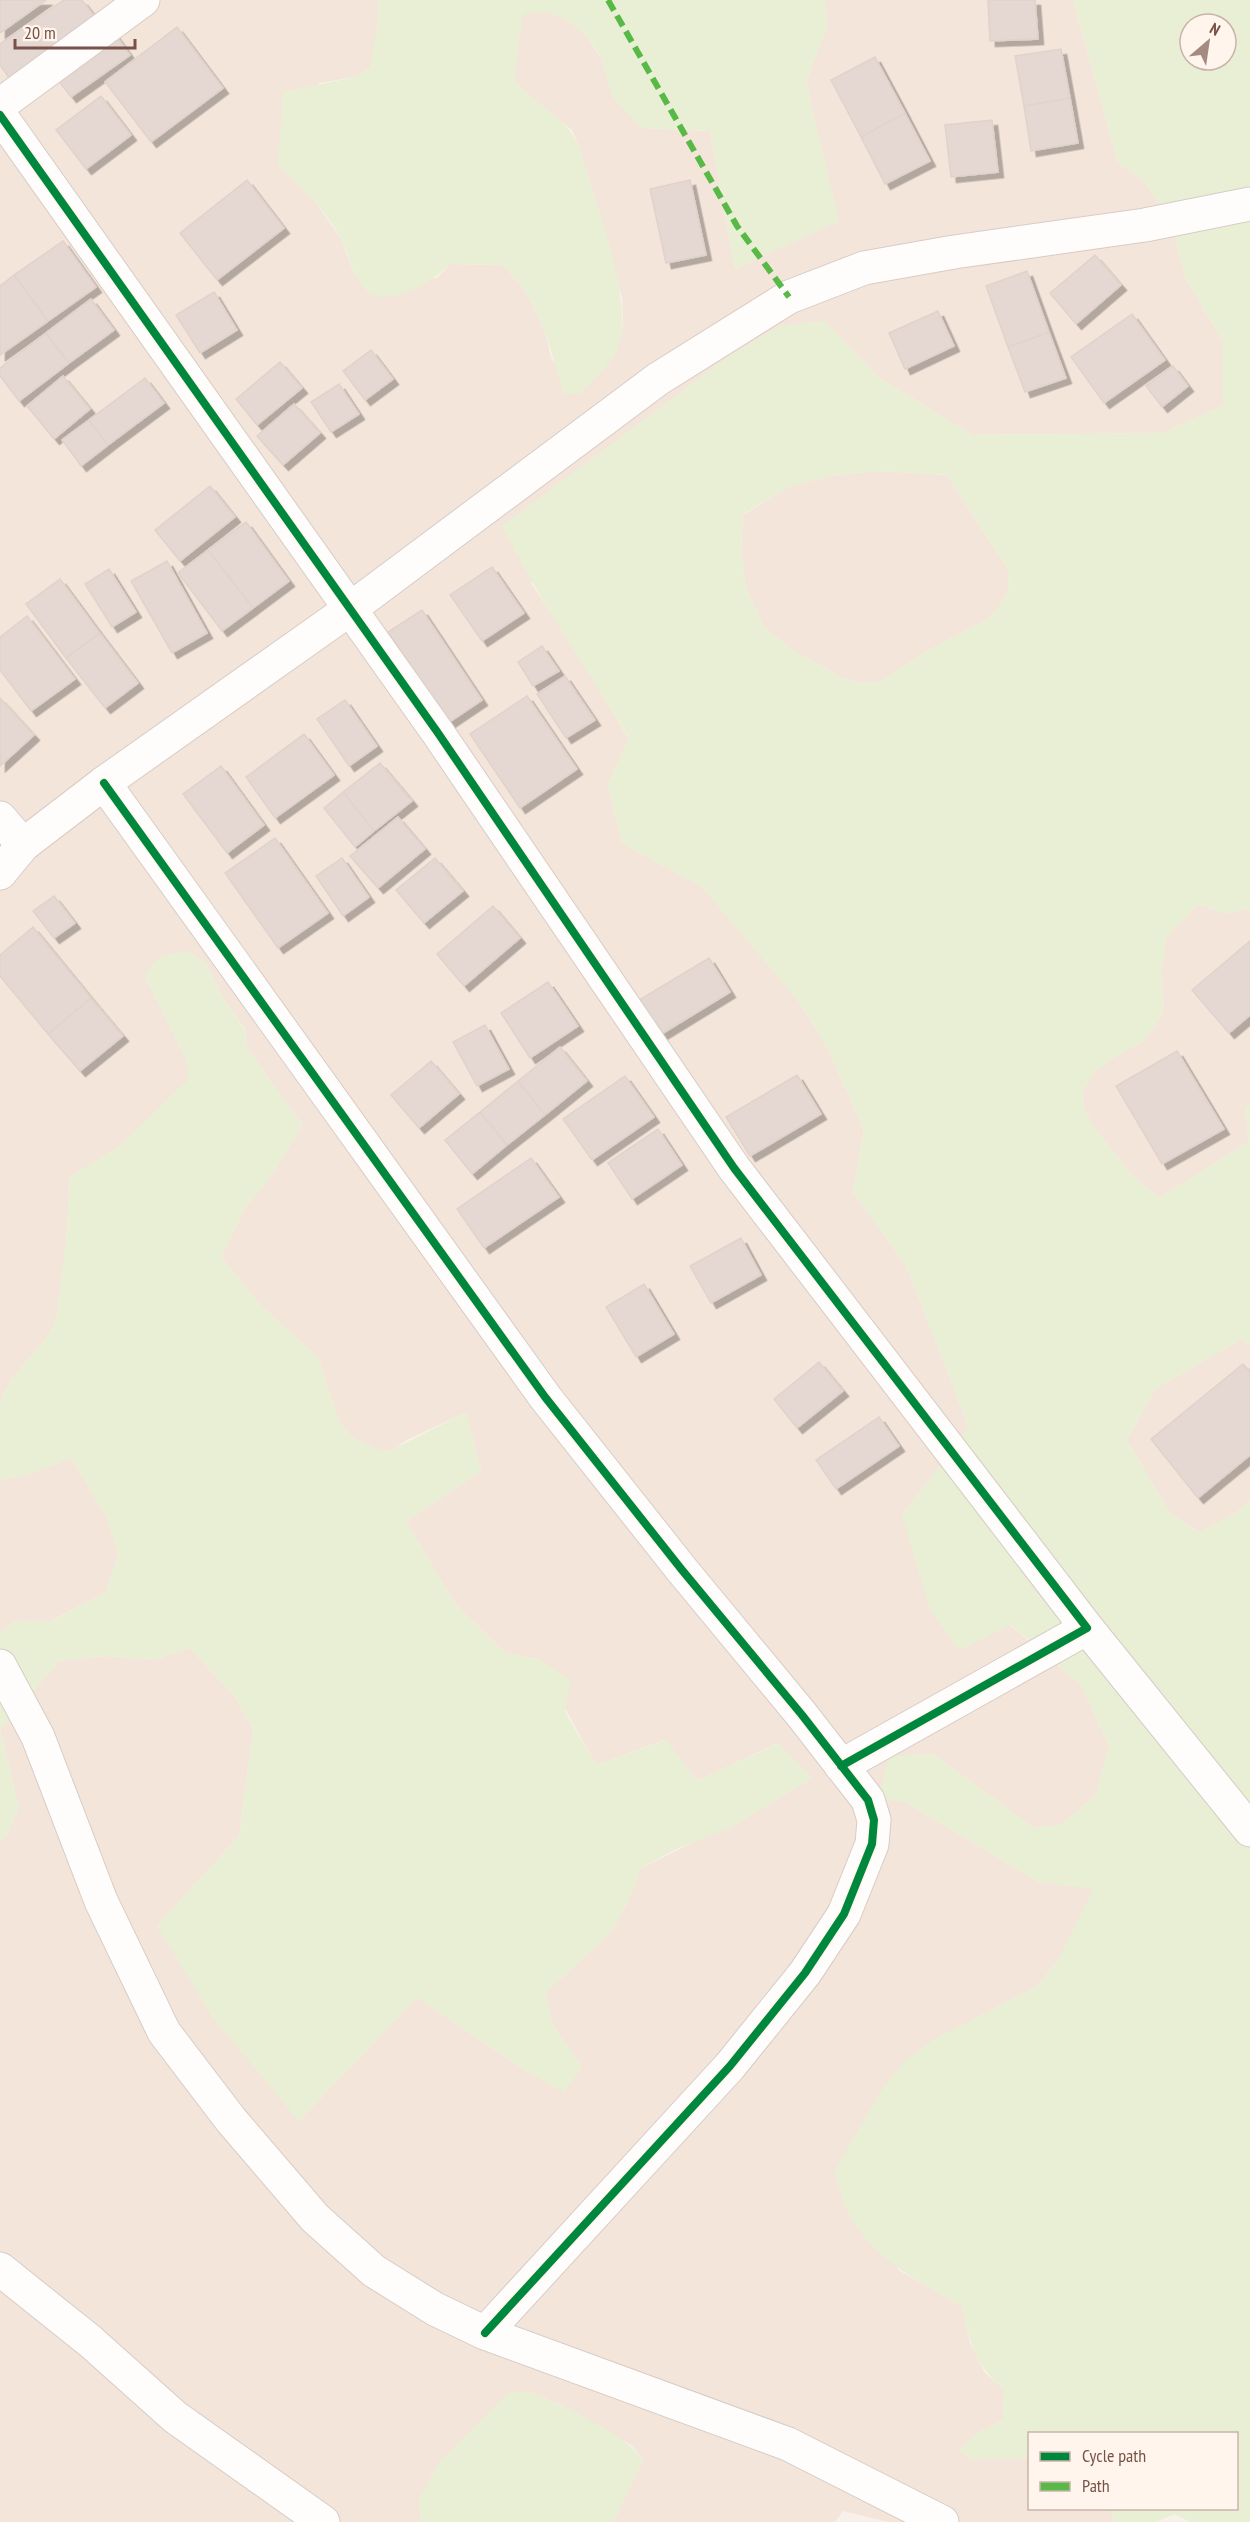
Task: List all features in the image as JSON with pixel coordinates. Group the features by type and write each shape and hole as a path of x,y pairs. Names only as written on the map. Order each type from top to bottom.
{"street":[{"path":"0,105 143,0"},
{"path":"0,114 438,733 734,1167 1087,1628 1250,1830"},
{"path":"0,873 23,845 104,783 350,609 658,379 789,297 864,268 954,252 1145,225 1250,204"},
{"path":"104,783 545,1397 868,1800 874,1820 872,1844 844,1914 805,1973 730,2066 485,2333"},
{"path":"0,818 23,845"},
{"path":"841,1766 1087,1628"},
{"path":"0,1666 38,1737 110,1921 164,2032 231,2120 315,2218 374,2271 435,2309 485,2333 788,2444 942,2522"},
{"path":"0,2269 90,2341 175,2417 323,2522"}],"shaded area":[{"path":"0,0 378,0 378,23 371,68 355,77 319,83 279,165 314,200 341,239 355,275 437,278 450,264 503,265 525,290 545,331 552,361 622,333 622,298 579,146 572,130 525,94 514,79 522,16 528,10 546,5 564,12 579,26 601,58 613,96 642,128 710,131 735,269 838,221 806,82 827,26 825,0 1073,0 1118,163 1143,180 1172,223 1186,279 1223,341 1223,406 1163,433 972,435 878,377 825,321 531,583 571,643 629,739 608,785 622,843 702,887 740,929 799,1002 827,1047 864,1130 853,1192 907,1267 969,1428 902,1515 959,1650 1010,1625 1081,1685 1109,1746 1096,1794 1062,1825 1034,1828 933,1754 880,1796 907,1803 1039,1882 1094,1888 1060,1957 1038,1986 931,2041 898,2270 962,2306 970,2343 985,2373 1004,2390 1003,2420 978,2433 959,2451 1002,2458 1028,2459 1028,2510 1111,2510 1113,2522 888,2522 843,2511 835,2522 613,2522 643,2459 631,2445 563,2406 527,2391 419,2499 421,2522 0,2522 0,1841 6,1836 19,1808 0,1729 59,1661 106,1656 153,1660 190,1648 236,1698 253,1730 239,1836 157,1926 299,2121 417,1997 526,2071 564,2091 582,2066 553,2026 545,1993 611,1932 628,1902 640,1869 771,1803 812,1778 778,1743 697,1781 665,1740 596,1765 538,1659 505,1653 455,1604 406,1521 481,1471 466,1412 405,1441 390,1452 371,1447 352,1437 339,1422 318,1358 261,1306 221,1257 244,1209 272,1175 302,1125 247,1048 245,1029 223,998 206,963 145,976 187,1061 190,1079 120,1146 70,1177 66,1244 56,1320 48,1336 11,1380 0,1401"},
{"path":"878,471 947,475 1009,571 1008,591 999,607 986,620 927,651 881,681 861,684 843,678 792,650 764,627 746,588 741,551 743,515 790,486 830,476"},
{"path":"1199,904 1227,914 1250,908 1250,1105 1245,1108 1249,1142 1159,1198 1130,1173 1093,1126 1084,1109 1083,1090 1093,1074 1110,1059 1142,1042 1154,1028 1163,1012 1161,973 1166,938"},
{"path":"1242,1339 1250,1345 1250,1500 1235,1514 1200,1532 1171,1515 1127,1440 1155,1389"},
{"path":"71,1458 107,1518 119,1553 106,1592 49,1622 16,1621 0,1633 0,1480 26,1475"}],"green space":[{"path":"378,0 825,0 827,26 806,82 839,221 735,269 710,131 642,128 614,98 609,89 601,58 578,29 557,15 545,12 533,12 522,16 514,79 558,118 579,146 611,251 622,309 622,334 616,352 608,364 579,394 564,394 545,331 525,290 503,265 450,264 433,278 409,291 385,297 374,295 365,289 357,278 341,239 328,218 278,165 283,92 355,77 370,68 378,23"},
{"path":"1073,0 1250,0 1250,908 1227,914 1199,904 1166,938 1161,973 1163,1012 1154,1028 1142,1042 1110,1059 1093,1074 1083,1090 1084,1109 1093,1126 1130,1173 1159,1198 1249,1142 1245,1108 1250,1105 1250,1345 1242,1339 1155,1389 1127,1440 1171,1515 1199,1532 1235,1514 1250,1500 1250,2522 1190,2522 1175,2514 1155,2522 1113,2522 1111,2510 1238,2510 1238,2432 1028,2432 1028,2459 971,2459 959,2451 978,2433 1003,2420 1004,2390 986,2371 975,2352 962,2306 915,2279 886,2258 872,2246 845,2206 834,2172 881,2091 904,2062 931,2041 1038,1986 1060,1957 1093,1889 1039,1882 907,1803 879,1796 889,1756 933,1754 1034,1828 1062,1825 1096,1794 1109,1746 1081,1685 1011,1625 959,1650 930,1610 902,1515 969,1428 907,1267 853,1192 864,1130 827,1047 799,1002 702,887 622,843 608,785 629,738 547,607 502,526 729,356 779,326 825,321 878,377 972,435 1163,433 1223,406 1223,341 1186,279 1172,223 1143,180 1118,163","holes":["878,471 947,475 1009,571 1008,591 999,607 986,620 927,651 881,681 861,684 843,678 792,650 764,627 746,588 741,551 743,514 790,486 830,476"]},
{"path":"189,952 206,963 223,998 245,1030 247,1048 302,1125 272,1175 244,1209 221,1257 261,1306 318,1358 339,1422 352,1437 371,1447 390,1451 466,1412 481,1471 406,1521 455,1604 505,1653 538,1659 571,1680 565,1712 596,1765 666,1740 697,1781 779,1743 812,1778 730,1828 674,1850 640,1869 628,1902 611,1932 545,1993 553,2026 582,2066 564,2092 526,2071 417,1997 299,2121 213,2018 157,1926 239,1836 253,1730 236,1698 190,1648 153,1660 106,1656 59,1661 0,1729 0,1633 16,1621 50,1622 106,1592 119,1553 107,1518 71,1458 26,1475 0,1480 0,1401 11,1380 48,1336 56,1320 66,1244 70,1177 120,1146 189,1079 187,1061 145,976 162,956"},
{"path":"0,1730 19,1808 6,1836 0,1841"},
{"path":"527,2391 573,2411 604,2428 643,2459 613,2522 421,2522 419,2499 438,2464 508,2393"}],"building":[{"path":"0,0 46,0 0,33"},
{"path":"64,0 82,0 100,24 14,85 0,65 0,44"},
{"path":"988,0 1035,0 1038,39 990,41"},
{"path":"177,27 223,88 151,142 105,82"},
{"path":"111,29 130,55 71,97 51,71"},
{"path":"1061,49 1070,98 1024,106 1015,56"},
{"path":"875,57 905,113 861,137 831,80"},
{"path":"101,96 131,135 86,169 56,130"},
{"path":"1070,98 1078,143 1031,151 1024,106"},
{"path":"905,113 930,161 885,184 861,137"},
{"path":"992,120 998,172 951,177 945,125"},
{"path":"247,180 284,228 217,280 180,233"},
{"path":"690,180 706,255 666,263 650,189"},
{"path":"63,241 96,287 48,321 14,275"},
{"path":"1095,255 1121,285 1076,324 1050,293"},
{"path":"1027,271 1049,332 1008,347 986,286"},
{"path":"14,275 48,321 0,355 0,286"},
{"path":"214,292 237,330 200,353 176,315"},
{"path":"91,299 114,330 69,363 46,333"},
{"path":"938,311 954,346 905,369 889,333"},
{"path":"1132,314 1165,360 1104,403 1071,357"},
{"path":"1049,332 1066,378 1025,392 1008,347"},
{"path":"46,333 69,363 19,401 0,376 0,368"},
{"path":"371,350 393,379 365,400 343,371"},
{"path":"280,362 302,388 257,425 236,399"},
{"path":"1173,366 1188,386 1162,407 1146,386"},
{"path":"63,376 90,409 54,439 27,406"},
{"path":"145,378 164,403 108,445 89,420"},
{"path":"339,384 359,414 331,432 311,402"},
{"path":"294,404 320,433 283,465 257,436"},
{"path":"89,420 108,445 81,466 62,440"},
{"path":"210,486 235,517 180,561 155,530"},
{"path":"246,522 289,581 253,608 208,550"},
{"path":"208,550 253,608 222,631 178,573"},
{"path":"167,561 207,633 172,653 131,581"},
{"path":"492,567 524,613 482,641 450,595"},
{"path":"109,569 136,612 112,627 85,584"},
{"path":"60,579 100,633 66,658 26,604"},
{"path":"422,610 482,700 448,723 388,632"},
{"path":"27,616 75,679 31,711 0,670 0,637"},
{"path":"100,633 138,683 105,708 66,658"},
{"path":"542,646 559,671 533,686 518,662"},
{"path":"565,676 595,720 566,738 537,694"},
{"path":"527,696 577,769 520,808 470,734"},
{"path":"0,698 34,735 0,766"},
{"path":"345,700 377,746 349,766 317,719"},
{"path":"304,734 334,775 275,818 246,777"},
{"path":"380,763 412,801 374,831 343,792"},
{"path":"221,766 264,825 227,853 183,794"},
{"path":"343,792 374,831 355,847 324,808"},
{"path":"398,817 425,849 378,888 350,856"},
{"path":"275,838 328,913 278,948 225,873"},
{"path":"342,858 369,897 343,916 316,876"},
{"path":"435,858 463,891 424,923 396,890"},
{"path":"54,896 75,923 54,938 33,911"},
{"path":"493,906 520,938 464,986 437,954"},
{"path":"33,927 91,998 48,1034 0,976 0,955"},
{"path":"1250,941 1250,1015 1229,1033 1192,990"},
{"path":"709,958 730,992 660,1035 639,1000"},
{"path":"548,982 578,1026 530,1058 501,1013"},
{"path":"91,998 123,1036 80,1071 48,1034"},
{"path":"485,1025 509,1069 477,1086 453,1042"},
{"path":"560,1047 587,1081 545,1115 518,1081"},
{"path":"1177,1051 1224,1129 1162,1164 1116,1086"},
{"path":"431,1061 459,1094 419,1128 391,1095"},
{"path":"797,1075 821,1114 750,1156 726,1117"},
{"path":"625,1076 654,1117 592,1160 563,1119"},
{"path":"518,1081 545,1115 507,1145 480,1112"},
{"path":"480,1112 507,1145 472,1174 445,1140"},
{"path":"658,1129 682,1165 632,1199 608,1163"},
{"path":"531,1158 559,1197 484,1248 457,1209"},
{"path":"741,1238 761,1275 711,1303 690,1266"},
{"path":"644,1284 674,1334 636,1357 606,1307"},
{"path":"819,1362 843,1391 797,1428 774,1399"},
{"path":"1243,1364 1250,1372 1250,1455 1198,1498 1151,1439"},
{"path":"879,1417 899,1446 836,1489 816,1460"}],"marked path":[{"path":"608,0 737,226 789,297"}],"cycle path":[{"path":"0,115 438,733 734,1168 1087,1628 841,1766"},
{"path":"104,783 545,1397 682,1570 802,1715 868,1800 874,1820 872,1844 844,1914 805,1973 730,2066 485,2333"}]}
